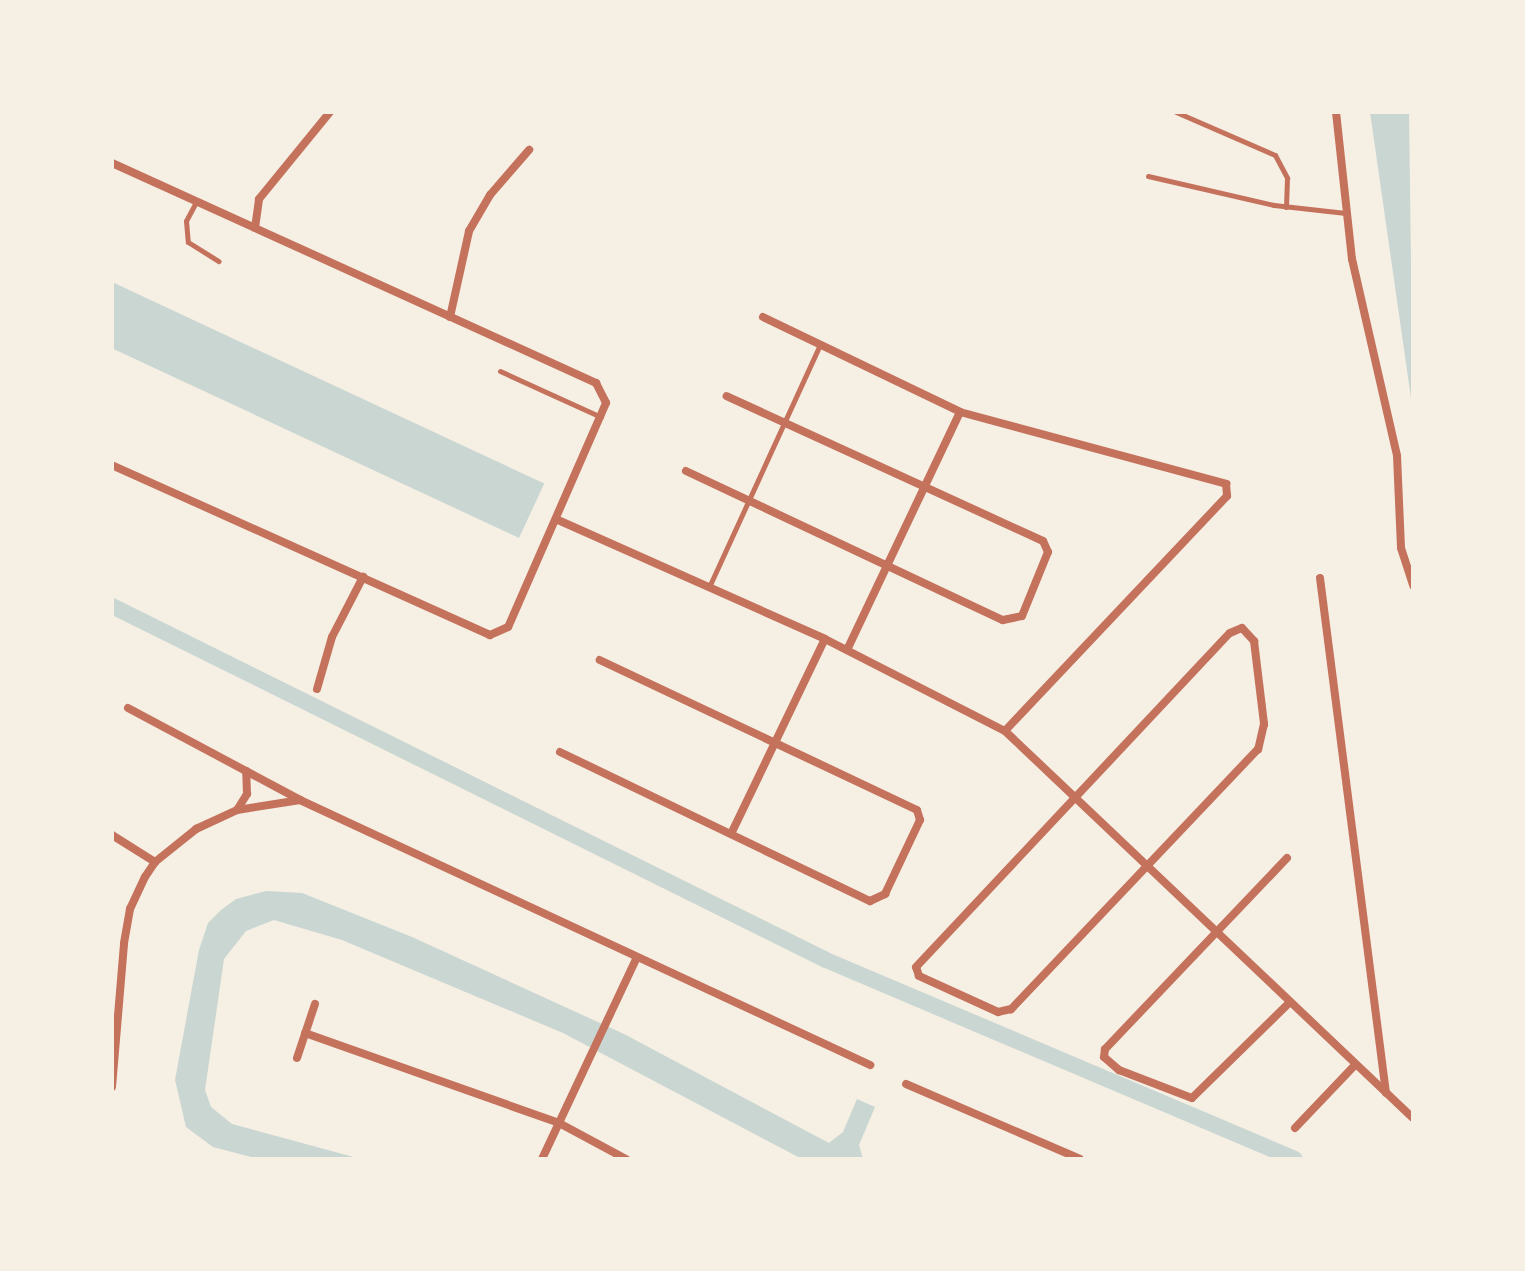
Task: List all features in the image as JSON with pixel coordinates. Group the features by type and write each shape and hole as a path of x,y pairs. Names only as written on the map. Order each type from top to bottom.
{"street":[{"path":"255,228 259,199 330,112"},
{"path":"1336,112 1346,213 1359,296 1399,468 1401,548 1413,586"},
{"path":"450,317 469,231 490,195 529,150"},
{"path":"112,163 596,383 606,394 603,418 558,520 508,627 500,632 479,633 363,577 112,465"},
{"path":"763,317 960,412 1217,479 1228,491 1169,560 1005,731"},
{"path":"686,471 1003,620 1022,616 1048,552 1046,544 727,396"},
{"path":"847,650 960,412"},
{"path":"558,520 825,639 1005,731 1413,1118"},
{"path":"317,689 332,637 363,577"},
{"path":"1320,578 1386,1093"},
{"path":"1248,631 1254,641 1262,742 1011,1009 998,1012 919,976 916,967 1076,798 1230,633 1248,631"},
{"path":"731,834 825,639"},
{"path":"560,752 870,901 885,894 920,813 600,660"},
{"path":"128,708 300,800 636,959 870,1065"},
{"path":"237,810 247,794 246,771"},
{"path":"112,1087 130,909 155,862 196,829 237,810 300,800"},
{"path":"112,835 155,862"},
{"path":"1287,858 1105,1049 1105,1060 1192,1098 1290,1002"},
{"path":"542,1159 636,959"},
{"path":"297,1058 315,1004"},
{"path":"305,1033 559,1123 626,1159"},
{"path":"1295,1128 1355,1065"},
{"path":"906,1084 1080,1159"}],"lane":[{"path":"1176,112 1275,155 1287,178 1286,207"},
{"path":"1148,176 1286,207 1346,213"},
{"path":"196,201 186,221 188,242 218,261"},
{"path":"709,587 821,344"},
{"path":"500,371 603,418"}],"shaded area":[{"path":"1370,112 1409,112 1413,412"},
{"path":"112,282 544,484 519,538 112,348"},
{"path":"266,891 302,893 412,937 624,1034 829,1143 843,1132 857,1099 875,1107 859,1145 863,1159 802,1159 563,1033 342,940 274,920 246,931 224,959 205,1090 211,1107 232,1124 361,1159 259,1159 213,1147 186,1127 175,1080 199,950 208,923 221,910 236,899"}],"waterway":[{"path":"112,606 826,960 1295,1159"}]}
